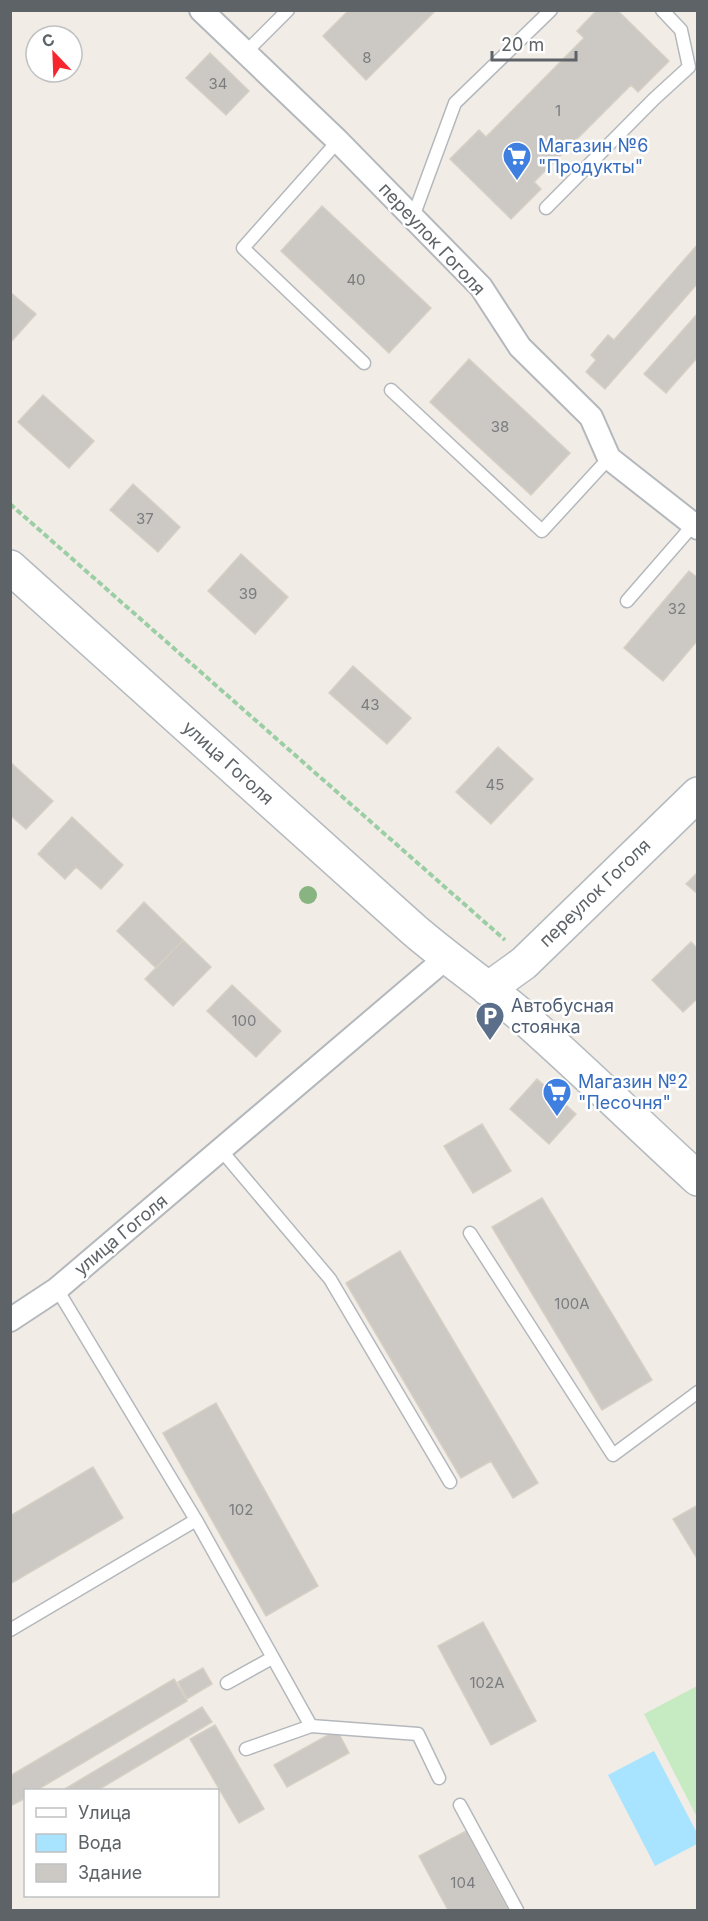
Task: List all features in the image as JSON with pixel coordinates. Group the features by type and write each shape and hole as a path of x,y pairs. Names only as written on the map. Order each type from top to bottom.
{"main road":[{"name":"улица Гоголя","path":"10,567 446,958 522,1016 698,1179"},
{"name":"переулок Гоголя","path":"489,989 524,963 698,794"}],"street":[{"name":"переулок Гоголя","path":"201,10 338,141 481,287 520,347 591,417 609,458 695,526"},
{"name":"улица Гоголя","path":"10,1320 57,1289 446,958"}],"lane":[{"path":"245,53 288,10"},
{"path":"413,217 455,103 551,10"},
{"path":"546,208 688,67 681,30 662,10"},
{"path":"338,141 243,248 364,363"},
{"path":"391,390 542,531 609,458"},
{"path":"627,601 695,526"},
{"path":"221,1150 330,1279 450,1482"},
{"path":"470,1233 613,1455 698,1392"},
{"path":"57,1289 196,1520 311,1726"},
{"path":"10,1630 196,1520"},
{"path":"227,1683 272,1658"},
{"path":"246,1749 311,1726 418,1734 439,1778"},
{"path":"460,1805 516,1911"}],"path":[{"path":"10,504 512,945"}],"green space":[{"path":"697,1686 697,1817 644,1714"}],"water":[{"path":"654,1751 698,1835 697,1844 655,1866 608,1775"}],"building":[{"path":"349,10 436,10 366,80 323,36"},
{"path":"597,10 617,10 669,61 638,92 631,85 534,182 541,189 511,219 450,159 479,130 486,137 584,38 577,31"},
{"path":"210,53 249,91 226,115 186,78"},
{"path":"322,206 431,308 389,353 281,251"},
{"path":"698,244 698,283 605,389 586,372 596,360 591,355 608,335 614,340"},
{"path":"10,292 36,314 10,343"},
{"path":"698,313 698,357 666,393 644,374"},
{"path":"469,359 570,453 531,495 430,402"},
{"path":"43,395 94,441 69,468 18,422"},
{"path":"133,484 180,527 158,552 110,510"},
{"path":"241,554 288,597 255,634 208,591"},
{"path":"689,571 698,578 698,640 663,681 624,648"},
{"path":"353,666 411,718 387,744 329,693"},
{"path":"498,747 533,779 491,824 456,792"},
{"path":"10,762 53,801 26,829 10,815"},
{"path":"72,817 123,865 101,889 76,867 65,879 38,854"},
{"path":"698,872 698,894 686,884"},
{"path":"144,902 183,940 156,968 117,931"},
{"path":"183,940 211,967 173,1006 145,979"},
{"path":"691,942 698,949 698,998 683,1012 652,980"},
{"path":"232,985 281,1031 256,1057 207,1011"},
{"path":"537,1079 576,1114 549,1144 510,1109"},
{"path":"482,1124 511,1171 473,1193 444,1146"},
{"path":"542,1198 652,1380 602,1410 492,1227"},
{"path":"400,1251 538,1483 513,1498 491,1461 461,1478 346,1283"},
{"path":"216,1403 318,1586 266,1616 163,1433"},
{"path":"93,1467 123,1518 10,1584 10,1516"},
{"path":"698,1505 698,1560 673,1519"},
{"path":"483,1622 536,1721 491,1745 438,1646"},
{"path":"203,1668 212,1684 187,1699 178,1682"},
{"path":"174,1679 187,1701 39,1789 24,1789 24,1799 10,1806 10,1776"},
{"path":"202,1707 212,1722 100,1789 65,1789"},
{"path":"215,1725 264,1809 239,1823 190,1739"},
{"path":"337,1730 349,1753 287,1787 274,1765"},
{"path":"466,1831 508,1909 448,1910 419,1856"}],"place":[{"name":"Магазин №6 \"Продукты\"","path":"517,182"},
{"name":"Автобусная стоянка","path":"490,1042"},
{"name":"Магазин №2 \"Песочня\"","path":"557,1118"}]}
